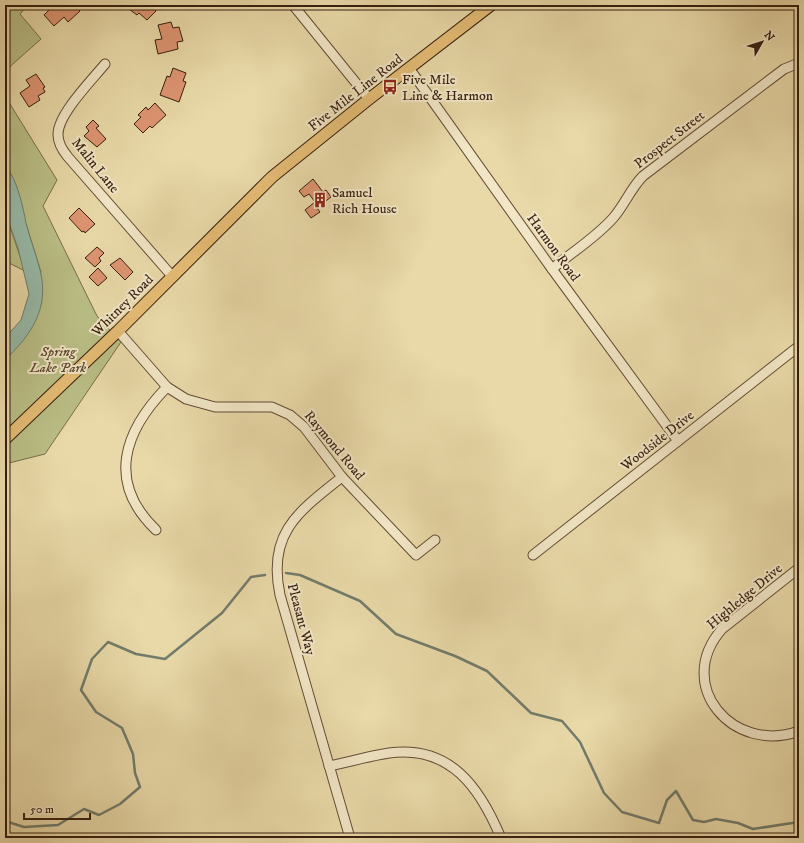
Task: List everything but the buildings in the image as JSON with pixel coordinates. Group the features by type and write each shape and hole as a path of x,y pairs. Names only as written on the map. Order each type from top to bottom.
{"main road":[{"name":"Five Mile Line Road","path":"241,207 294,158 491,5"},
{"name":"Whitney Road","path":"5,439 118,331 241,207"}],"street":[{"path":"293,5 369,99"},
{"name":"Prospect Street","path":"552,269 607,224 622,206 634,185 643,176 784,69 799,63"},
{"name":"Malin Lane","path":"105,64 62,119 58,130 60,144 68,157 172,276"},
{"name":"Harmon Road","path":"409,68 552,269 678,441"},
{"name":"Raymond Road","path":"118,331 167,387 186,399 206,405 230,408 263,406 282,410 294,417 304,427 342,477 416,555 434,540"},
{"name":"Woodside Drive","path":"533,555 799,346"},
{"path":"156,530 142,515 131,495 126,462 136,428 148,409 167,387"},
{"name":"Pleasant Way","path":"342,477 308,505 292,521 281,543 276,570 280,595 350,838"},
{"name":"Highledge Drive","path":"799,568 722,629 712,641 705,657 703,674 706,689 713,704 721,714 738,728 754,734 769,737 781,736 799,731"},
{"path":"329,766 399,752 420,754 442,761 454,767 474,787 490,812 501,838"}],"green space":[{"path":"5,5 28,5 20,14 41,39 5,71"},
{"name":"Spring Lake Park","path":"5,96 57,180 43,206 97,316 121,342 45,454 5,464 5,355 16,345 41,272 9,170 5,166"},
{"path":"5,212 25,271 5,261"}],"shaded area":[{"path":"5,166 13,178 19,193 40,270 42,297 40,309 30,331 23,341 5,360 5,338 21,320 29,294 18,248 5,212"}],"waterway":[{"path":"5,160 8,171"},
{"path":"286,573 300,575 360,601 396,634 455,656 487,671 531,713 562,721 580,742 604,793 622,812 659,823 667,800 676,791 693,820 704,822 716,819 738,823 753,829 799,822"},
{"path":"5,821 24,827 58,825 84,809 99,815 120,804 140,787 135,773 133,754 122,728 96,712 81,690 92,659 108,642 136,654 165,659 222,613 251,577 265,575"}],"place":[{"name":"Five Mile Line & Harmon","path":"390,87"},
{"name":"Samuel Rich House","path":"320,200"}]}
